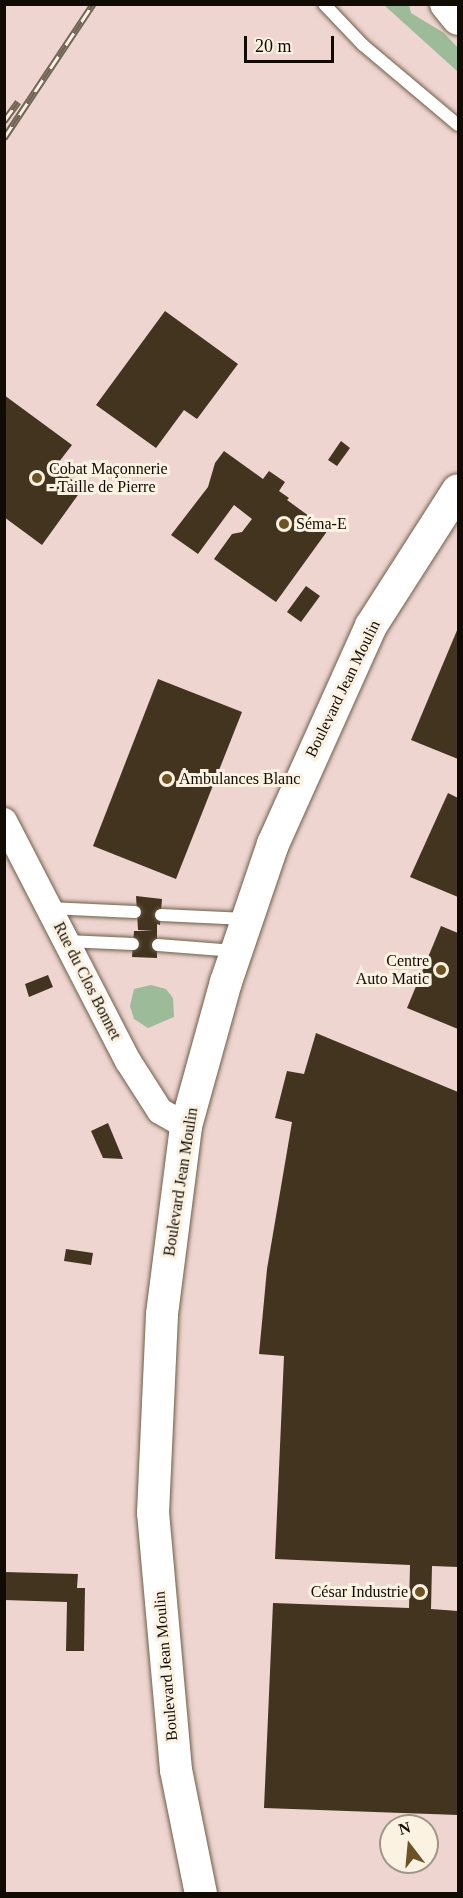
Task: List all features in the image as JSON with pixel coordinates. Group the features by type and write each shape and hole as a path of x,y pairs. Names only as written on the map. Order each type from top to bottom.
{"street":[{"name":"Boulevard Jean Moulin","path":"201,1893 176,1770 153,1513 162,1314 186,1126 237,951 273,844 371,627 459,490"},
{"name":"Rue du Clos Bonnet","path":"4,821 128,1061 160,1111 186,1126"}],"lane":[{"path":"324,4 363,45 459,125"},
{"path":"49,908 135,912"},
{"path":"161,915 247,919"},
{"path":"66,941 133,944"},
{"path":"158,945 237,951"}],"shaded area":[{"path":"5,5 458,5 458,1893 5,1894"}],"green space":[{"path":"384,5 409,5 411,13 444,33 458,48 458,72"},
{"path":"151,985 166,989 173,998 174,1017 148,1028 134,1019 130,1006 134,989"}],"building":[{"path":"165,311 238,364 197,419 184,410 156,448 96,405"},
{"name":"Cobat Maçonnerie - Taille de Pierre","path":"4,395 72,445 55,467 83,488 42,545 4,517"},
{"path":"341,441 350,448 337,466 328,460"},
{"name":"Séma-E","path":"224,451 263,479 269,471 285,482 279,491 289,498 287,500 328,530 276,602 214,559 232,534 242,532 252,519 234,505 198,554 171,535 208,487 215,463"},
{"path":"306,586 320,596 301,622 287,612"},
{"path":"458,628 458,759 411,740"},
{"name":"Ambulances Blanc","path":"158,679 242,712 176,879 93,846"},
{"path":"448,793 458,798 458,897 410,877"},
{"path":"136,896 162,899 160,925 157,924 157,958 132,957 134,931 153,931 138,930"},
{"name":"Centre Auto Matic","path":"441,926 458,933 458,1029 407,1008"},
{"path":"48,975 53,987 29,997 25,984"},
{"path":"316,1033 458,1092 458,1567 432,1566 431,1609 458,1611 458,1815 264,1808 273,1603 409,1608 410,1565 275,1559 284,1356 259,1354 267,1269 292,1122 275,1118 287,1071 304,1074"},
{"path":"108,1123 123,1159 103,1158 91,1131"},
{"path":"66,1249 93,1253 91,1265 64,1261"},
{"path":"4,1572 78,1574 77,1588 85,1588 84,1651 66,1651 67,1602 4,1600"}],"railway":[{"path":"4,138 93,4"},
{"path":"4,121 18,102"}],"place":[{"name":"Cobat Maçonnerie - Taille de Pierre","path":"37,478"},
{"name":"Séma-E","path":"284,524"},
{"name":"Ambulances Blanc","path":"167,779"},
{"name":"Centre Auto Matic","path":"441,970"},
{"name":"César Industrie","path":"420,1592"}]}
